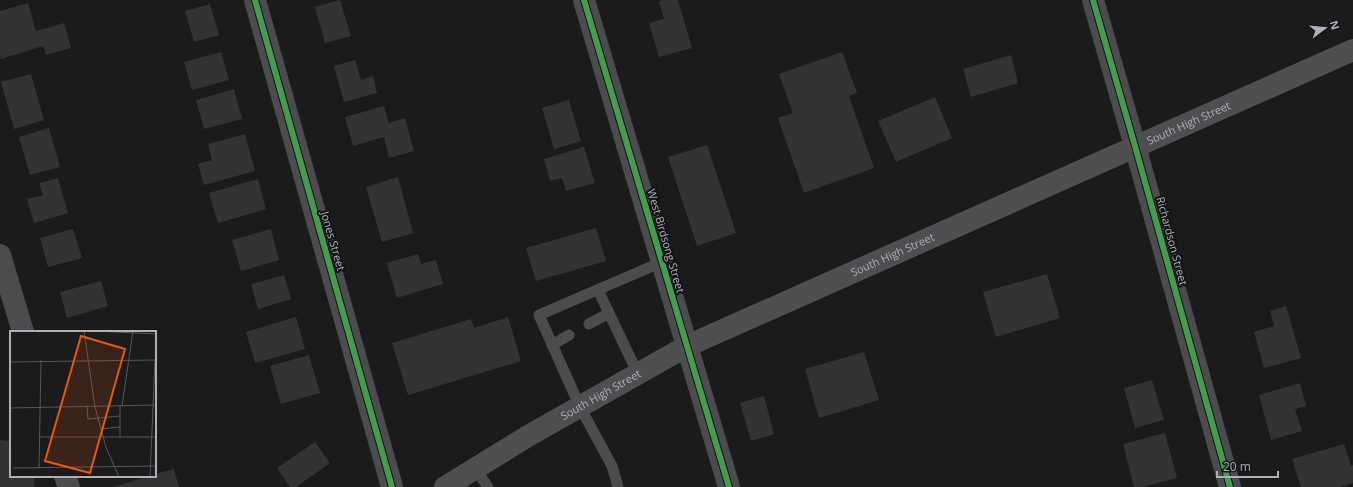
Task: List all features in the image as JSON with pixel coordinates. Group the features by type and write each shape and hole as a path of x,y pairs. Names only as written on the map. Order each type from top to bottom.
{"main road":[{"name":"South High Street","path":"445,487 475,468 687,346 1353,50"}],"street":[{"name":"Jones Street","path":"255,0 392,487"},
{"name":"West Birdsong Street","path":"584,0 728,487"},
{"name":"Richardson Street","path":"1093,0 1136,146 1230,487"},
{"path":"0,255 23,331"},
{"path":"65,477 69,487"}],"lane":[{"path":"618,487 612,466 580,407 539,315 662,262"},
{"path":"598,290 638,374"},
{"path":"589,324 609,313"},
{"path":"552,344 569,335"},
{"path":"475,468 488,487"}],"building":[{"path":"340,0 351,36 325,43 315,7"},
{"path":"678,0 692,48 659,57 649,23 664,19 659,1"},
{"path":"28,3 36,31 64,23 71,48 46,55 43,46 1,59 0,11"},
{"path":"210,4 219,35 194,42 185,11"},
{"path":"221,52 229,80 192,90 184,62"},
{"path":"842,52 857,93 849,96 874,168 804,193 778,118 793,113 779,74"},
{"path":"1011,55 1018,83 971,97 963,69"},
{"path":"355,60 361,80 373,76 377,93 344,102 334,66"},
{"path":"31,74 44,120 14,129 1,82"},
{"path":"234,89 242,119 204,129 196,100"},
{"path":"935,97 952,138 896,162 878,121"},
{"path":"569,100 581,141 554,149 542,108"},
{"path":"384,106 389,123 405,118 414,151 389,158 384,137 353,146 345,117"},
{"path":"49,128 60,167 30,175 19,137"},
{"path":"245,134 255,171 204,185 198,164 212,160 208,144"},
{"path":"707,145 736,233 697,246 668,157"},
{"path":"584,147 595,183 566,191 562,178 550,181 544,159"},
{"path":"398,177 413,233 382,242 366,187"},
{"path":"58,178 68,213 34,223 27,199 43,195 39,183"},
{"path":"258,179 266,209 218,223 209,193"},
{"path":"596,228 606,261 536,281 526,248"},
{"path":"73,229 82,258 48,267 40,238"},
{"path":"271,229 279,260 241,271 232,240"},
{"path":"418,254 421,264 436,260 443,284 397,298 387,263"},
{"path":"1047,274 1060,318 996,337 983,292"},
{"path":"284,275 291,299 258,309 251,284"},
{"path":"101,281 108,306 67,318 60,292"},
{"path":"1286,306 1301,358 1264,368 1254,332 1274,326 1270,311"},
{"path":"296,317 305,349 255,363 246,332"},
{"path":"508,317 521,361 408,395 392,343 471,319 474,328"},
{"path":"864,352 879,400 819,418 805,369"},
{"path":"309,355 320,393 281,404 270,366"},
{"path":"1152,380 1164,420 1135,428 1124,388"},
{"path":"1300,383 1306,406 1295,409 1302,431 1271,440 1259,395"},
{"path":"764,396 774,434 751,441 740,403"},
{"path":"1165,433 1177,478 1143,487 1134,487 1123,444"},
{"path":"0,440 10,441 10,477 35,477 34,487 0,487"},
{"path":"315,442 330,463 296,487 290,487 277,468"},
{"path":"1344,444 1351,466 1353,465 1353,483 1340,487 1301,487 1292,459"},
{"path":"174,469 179,487 113,487 147,477 156,477 156,474"}],"cycle path":[{"path":"255,0 392,487"},
{"path":"584,0 729,487"},
{"path":"1093,0 1230,487"}]}
